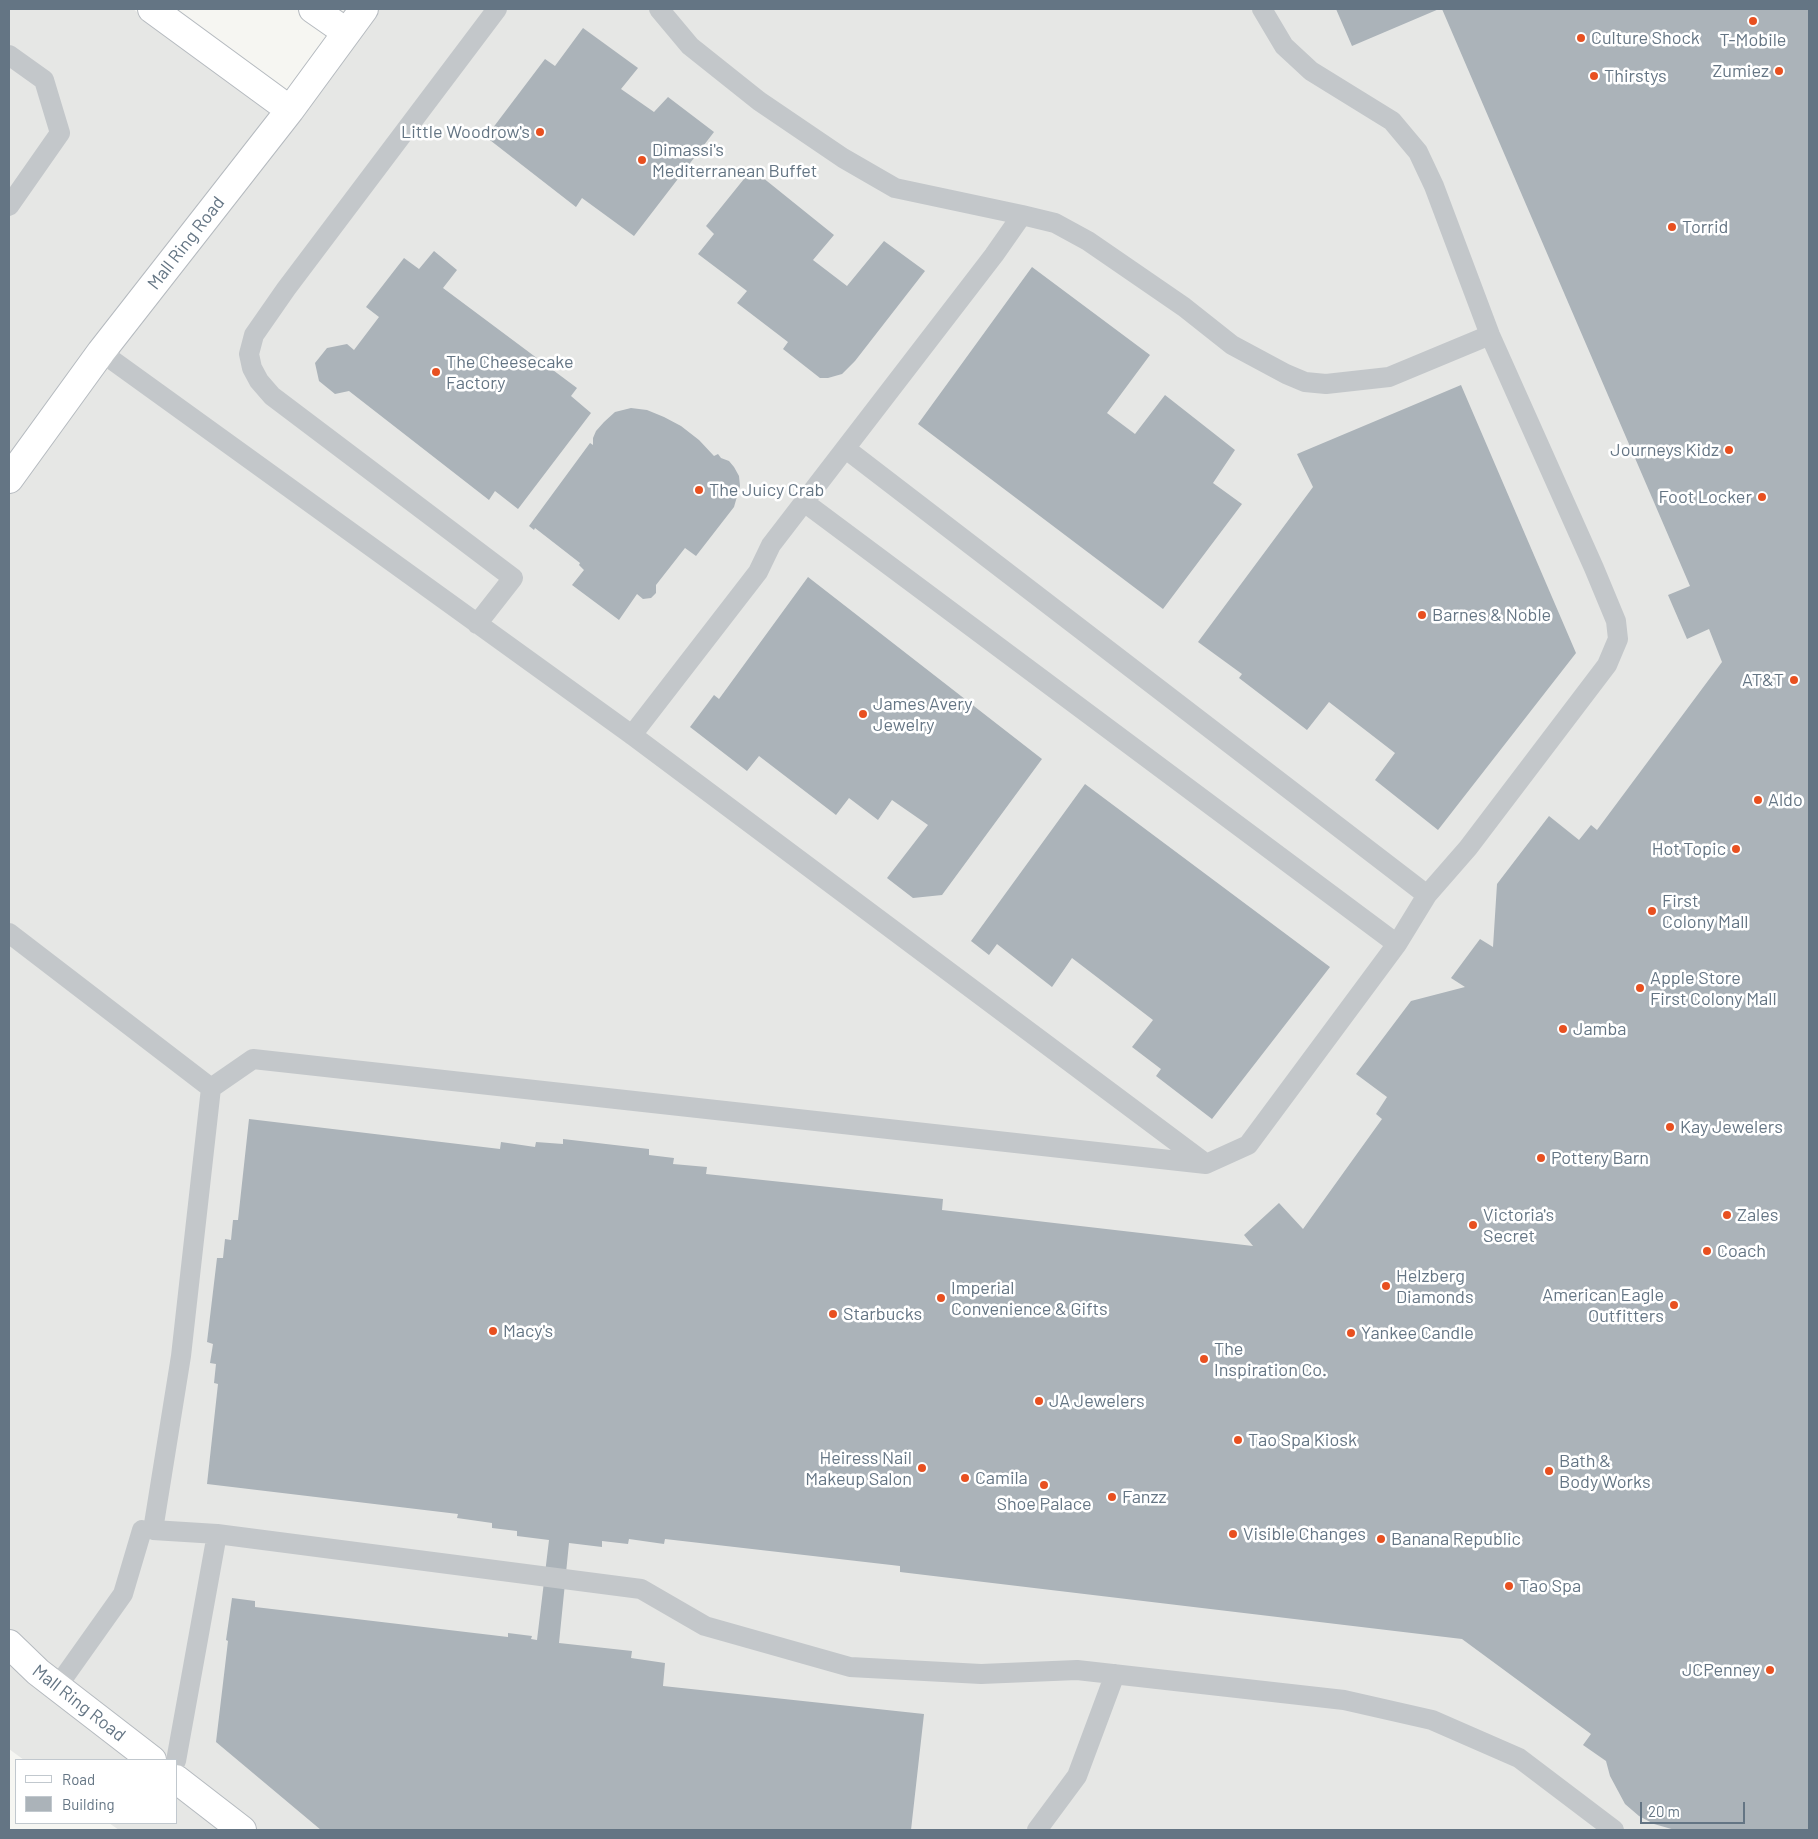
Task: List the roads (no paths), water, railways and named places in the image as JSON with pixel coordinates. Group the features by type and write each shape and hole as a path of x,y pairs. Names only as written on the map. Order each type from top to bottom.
{"street":[{"path":"152,9 290,110"},
{"path":"313,9 346,32"},
{"name":"Mall Ring Road","path":"9,479 101,352 290,110 364,9"},
{"name":"Mall Ring Road","path":"9,1644 38,1672 151,1759"},
{"path":"178,1781 242,1830"}],"lane":[{"path":"476,624 513,578 272,396 259,381 252,368 249,354 254,335 286,289 497,9"},
{"path":"659,9 690,46 759,102 843,158 888,184 895,188 944,200 1054,223 1088,241 1184,307 1232,345 1305,382 1326,384 1389,377 1490,335"},
{"path":"1262,9 1284,46 1311,72 1392,121 1418,152 1434,186 1490,335 1616,621 1618,639 1606,664 1468,848 1427,895 1397,944 1248,1145 1206,1164 254,1059 211,1088 181,1356 153,1530 217,1534 641,1589 705,1626 850,1668 981,1674 1077,1670 1344,1700 1432,1720 1519,1758 1614,1830"},
{"path":"9,55 44,80 60,133 9,206"},
{"path":"632,736 758,572 772,545 994,255 1022,215"},
{"path":"101,352 632,736 1206,1164"},
{"path":"846,449 1427,895"},
{"path":"804,502 1397,944"},
{"path":"9,933 211,1088"},
{"path":"58,1687 123,1594 142,1530"},
{"path":"176,1759 217,1534"},
{"path":"1037,1830 1077,1776 1115,1674"}],"place":[{"name":"T-Mobile","path":"1753,21"},
{"name":"Culture Shock","path":"1581,38"},
{"name":"Zumiez","path":"1779,71"},
{"name":"Thirstys","path":"1594,76"},
{"name":"Little Woodrow's","path":"540,132"},
{"name":"Dimassi's Mediterranean Buffet","path":"642,160"},
{"name":"Torrid","path":"1672,227"},
{"name":"The Cheesecake Factory","path":"436,372"},
{"name":"Journeys Kidz","path":"1729,450"},
{"name":"The Juicy Crab","path":"699,490"},
{"name":"Foot Locker","path":"1762,497"},
{"name":"Barnes & Noble","path":"1422,615"},
{"name":"AT&T","path":"1794,680"},
{"name":"James Avery Jewelry","path":"863,714"},
{"name":"Aldo","path":"1758,800"},
{"name":"Hot Topic","path":"1736,849"},
{"name":"First Colony Mall","path":"1652,911"},
{"name":"Apple Store First Colony Mall","path":"1640,988"},
{"name":"Jamba","path":"1563,1029"},
{"name":"Kay Jewelers","path":"1670,1127"},
{"name":"Pottery Barn","path":"1541,1158"},
{"name":"Zales","path":"1727,1215"},
{"name":"Victoria's Secret","path":"1473,1225"},
{"name":"Coach","path":"1707,1251"},
{"name":"Helzberg Diamonds","path":"1386,1286"},
{"name":"Imperial Convenience & Gifts","path":"941,1298"},
{"name":"American Eagle Outfitters","path":"1674,1305"},
{"name":"Starbucks","path":"833,1314"},
{"name":"Macy's","path":"493,1331"},
{"name":"Yankee Candle","path":"1351,1333"},
{"name":"The Inspiration Co.","path":"1204,1359"},
{"name":"JA Jewelers","path":"1039,1401"},
{"name":"Tao Spa Kiosk","path":"1238,1440"},
{"name":"Heiress Nail Makeup Salon","path":"922,1468"},
{"name":"Bath & Body Works","path":"1549,1471"},
{"name":"Camila","path":"965,1478"},
{"name":"Shoe Palace","path":"1044,1485"},
{"name":"Fanzz","path":"1112,1497"},
{"name":"Visible Changes","path":"1233,1534"},
{"name":"Banana Republic","path":"1381,1539"},
{"name":"Tao Spa","path":"1509,1586"},
{"name":"JCPenney","path":"1770,1670"}]}
